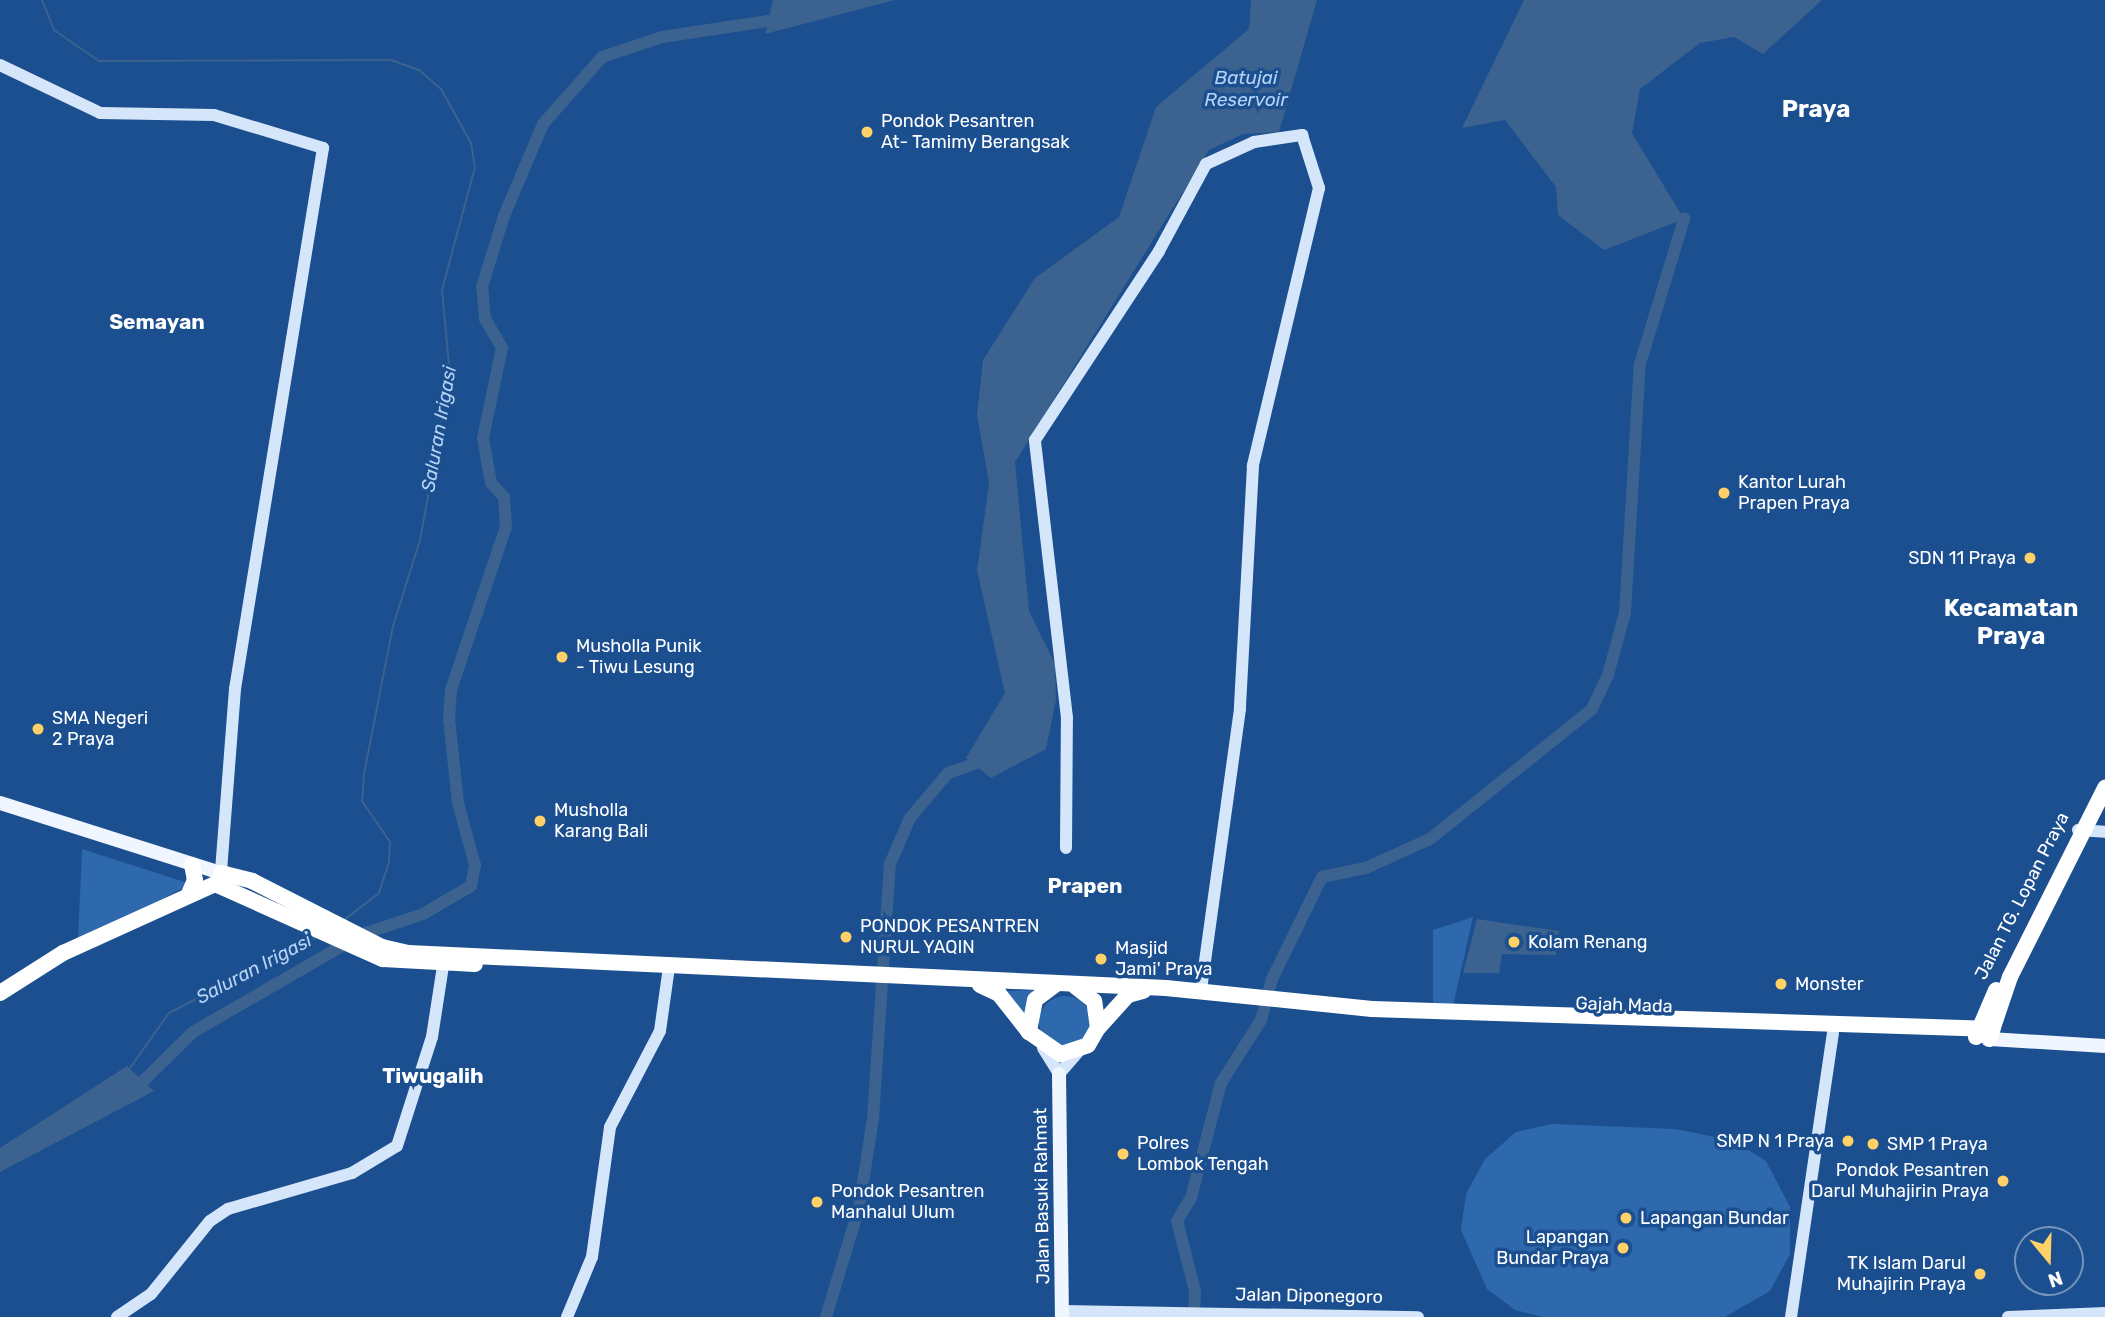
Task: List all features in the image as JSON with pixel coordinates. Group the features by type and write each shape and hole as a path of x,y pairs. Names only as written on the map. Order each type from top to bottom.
{"highway":[{"name":"Jalan TG. Lopan Praya","path":"2082,830 2105,772"},
{"name":"Jalan TG. Lopan Praya","path":"1985,1034 2082,830 2105,788"},
{"path":"189,894 195,880 192,865"},
{"path":"221,873 252,881 379,951 443,966 668,969"},
{"path":"0,993 63,953 189,894 217,884 327,924"},
{"path":"379,951 865,979 1201,991 1259,1001"},
{"path":"892,980 988,986 1044,1048 1061,1054 1080,1050 1128,995 1142,991 1279,1003"},
{"path":"1065,985 1094,1001 1098,1028"},
{"path":"1029,1032 1035,1000 1065,985"},
{"name":"Gajah Mada","path":"1279,1003 1985,1034"},
{"name":"Gajah Mada","path":"1279,1003 1424,1019 1833,1033 1985,1034"}],"main road":[{"path":"0,803 64,827 221,873"},
{"name":"Gajah Mada","path":"1985,1034 2105,1036"},
{"name":"Gajah Mada","path":"1985,1034 2105,1046"},
{"name":"Jalan Basuki Rahmat","path":"1059,1074 1063,1314"}],"street":[{"path":"0,65 100,113 203,113 323,148 237,677 221,873"},
{"path":"1066,848 1068,718 1035,440 1160,251 1206,164 1262,140 1302,135 1319,188 1253,466 1240,709 1201,991"},
{"path":"2082,830 2105,832"},
{"path":"117,1317 151,1294 211,1221 228,1209 352,1173 397,1146 432,1037 443,966"},
{"path":"567,1317 592,1257 610,1127 660,1031 668,969"},
{"path":"1791,1317 1833,1033"},
{"path":"1044,1048 1059,1074 1080,1050"},
{"name":"Jalan Diponegoro","path":"1063,1314 1194,1312 1418,1317"},
{"path":"2008,1317 2105,1313"}],"shaded area":[{"path":"82,849 191,884 78,942"},
{"path":"1473,917 1453,1006 1433,1005 1433,930"},
{"path":"1040,990 1025,1017 1006,991"},
{"path":"1065,996 1075,998 1083,1004 1089,1012 1089,1032 1083,1040 1075,1046 1065,1048 1055,1046 1047,1040 1041,1032 1039,1022 1041,1012 1047,1004 1055,998"},
{"name":"Lapangan Bundar","path":"1552,1124 1676,1129 1734,1141 1766,1161 1790,1207 1790,1254 1770,1291 1725,1317 1542,1317 1515,1310 1487,1289 1461,1230 1466,1194 1485,1159 1516,1132"}],"water":[{"path":"773,0 895,0 765,34"},
{"name":"Batujai Reservoir","path":"1251,0 1317,0 1279,132 1243,134 1209,150 1015,462 1029,611 1055,664 1056,700 1046,749 991,778 966,758 1005,693 977,571 989,483 977,415 983,360 1035,278 1119,217 1156,107 1249,29"},
{"path":"1524,0 1822,0 1763,54 1734,37 1700,43 1640,89 1632,133 1684,219 1604,250 1558,215 1556,187 1505,120 1462,128"},
{"name":"Kolam Renang","path":"1477,919 1559,931 1556,955 1502,954 1499,973 1463,973"},
{"path":"127,1066 154,1091 0,1172 0,1148"}],"waterway":[{"name":"Saluran Irigasi","path":"42,0 54,30 99,61 391,60 419,70 441,89 471,143 475,167 442,290 450,374 420,540 393,626 364,774 362,801 390,842 389,862 379,893 344,920"},
{"path":"133,1091 193,1032 363,934 423,914 471,886 475,865 458,803 449,719 451,690 506,527 504,497 491,483 483,438 502,348 485,319 482,287 504,216 543,124 602,57 662,37 768,21"},
{"path":"1194,1317 1195,1291 1177,1221 1191,1198 1221,1083 1261,1020 1272,979 1322,877 1366,868 1430,839 1592,709 1608,675 1625,613 1640,364 1684,219"},
{"path":"826,1317 859,1208 873,1119 890,864 910,818 948,773 974,764"},
{"name":"Saluran Irigasi","path":"130,1068 169,1013 315,938"}],"place":[{"name":"Pondok Pesantren At- Tamimy Berangsak","path":"867,132"},
{"name":"Kantor Lurah Prapen Praya","path":"1724,493"},
{"name":"SDN 11 Praya","path":"2030,558"},
{"name":"Musholla Punik - Tiwu Lesung","path":"562,657"},
{"name":"SMA Negeri 2 Praya","path":"38,729"},
{"name":"Musholla Karang Bali","path":"540,821"},
{"name":"PONDOK PESANTREN NURUL YAQIN","path":"846,937"},
{"name":"Kolam Renang","path":"1514,942"},
{"name":"Masjid Jami' Praya","path":"1101,959"},
{"name":"Monster","path":"1781,984"},
{"name":"SMP N 1 Praya","path":"1848,1141"},
{"name":"SMP 1 Praya","path":"1873,1144"},
{"name":"Polres Lombok Tengah","path":"1123,1154"},
{"name":"Pondok Pesantren Darul Muhajirin Praya","path":"2003,1181"},
{"name":"Pondok Pesantren Manhalul Ulum","path":"817,1202"},
{"name":"Lapangan Bundar","path":"1626,1218"},
{"name":"Lapangan Bundar Praya","path":"1623,1248"},
{"name":"TK Islam Darul Muhajirin Praya","path":"1980,1274"}],"district":[{"name":"Praya","path":"1816,110"},
{"name":"Semayan","path":"157,322"},
{"name":"Kecamatan Praya","path":"2011,623"},
{"name":"Prapen","path":"1085,886"},
{"name":"Tiwugalih","path":"433,1076"}]}
